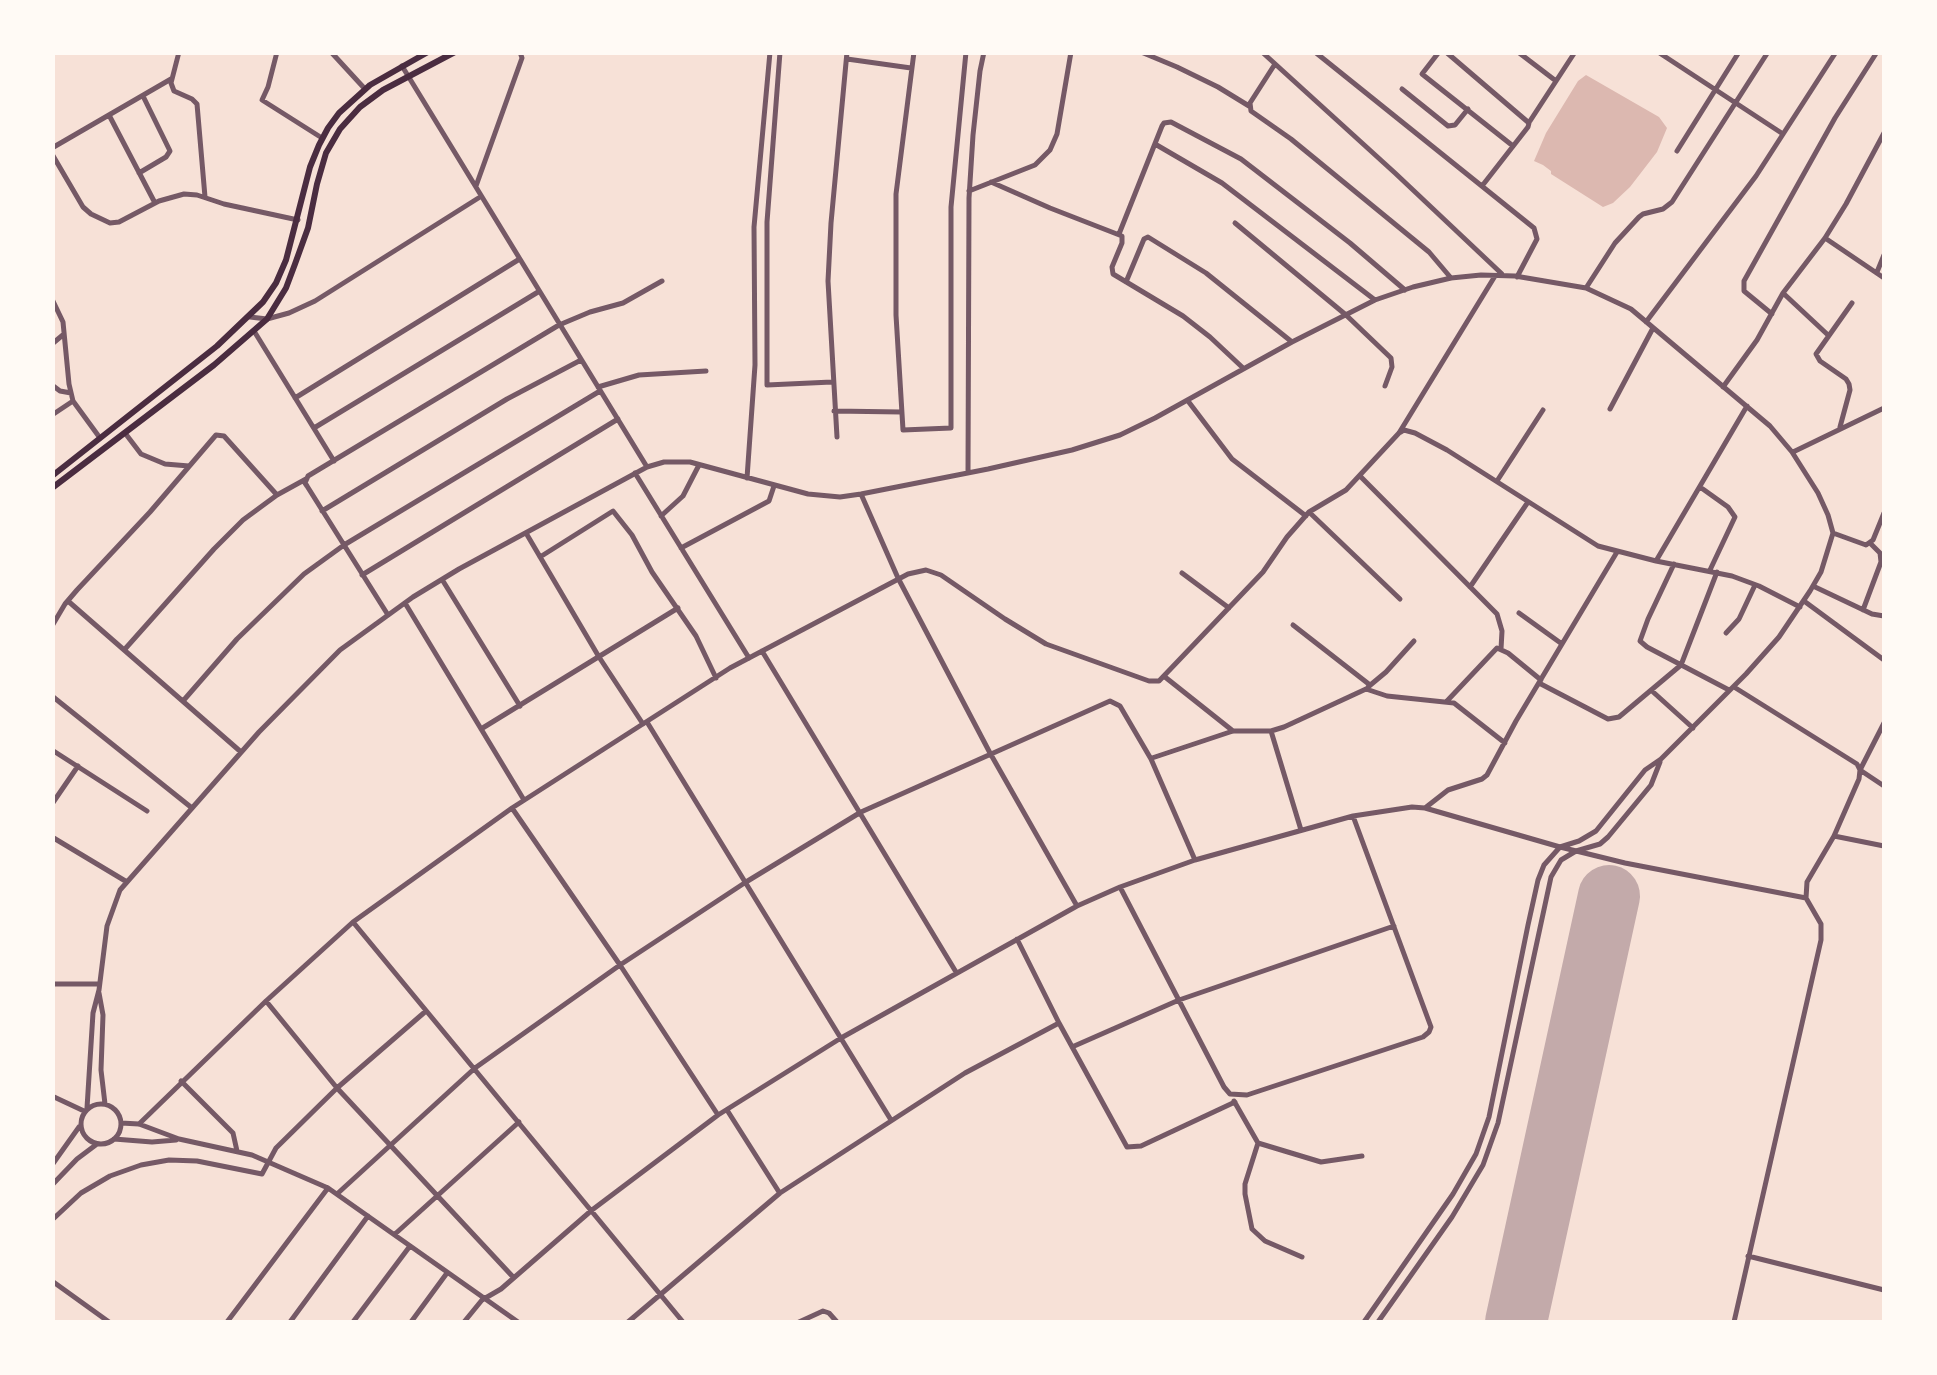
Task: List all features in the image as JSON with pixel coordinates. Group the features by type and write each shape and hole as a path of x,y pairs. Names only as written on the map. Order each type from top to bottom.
{"main road":[{"path":"52,476 250,317 276,283 286,260 310,168 322,138 365,89 428,52"},
{"path":"52,488 214,365 267,319 286,288 308,228 326,153 340,129 383,90 455,52"}],"street":[{"path":"179,52 171,83 174,91 197,104 205,197"},
{"path":"277,52 262,100 322,138"},
{"path":"330,52 365,89"},
{"path":"475,188 522,58 520,52"},
{"path":"747,478 755,365 754,226 770,52"},
{"path":"780,52 766,222 767,385 832,382"},
{"path":"914,52 896,194 896,316 903,430 951,428 950,207 966,52"},
{"path":"968,473 970,191 984,52"},
{"path":"970,191 1035,164 1050,150 1057,134 1071,52"},
{"path":"1140,52 1218,86 1249,106 1250,111 1304,149 1430,252 1452,278"},
{"path":"1262,52 1505,276"},
{"path":"1315,52 1534,228 1536,239 1517,277"},
{"path":"1512,146 1422,74 1442,52 1530,122"},
{"path":"1518,52 1556,81"},
{"path":"1482,186 1528,128 1575,52"},
{"path":"1658,52 1783,134"},
{"path":"1676,151 1739,52"},
{"path":"1586,288 1615,243 1639,217 1672,202 1768,52"},
{"path":"1610,409 1650,325 1756,176 1836,52"},
{"path":"1772,314 1744,291 1744,281 1877,52"},
{"path":"837,437 828,281 847,56 911,68"},
{"path":"1249,106 1276,64"},
{"path":"402,66 647,467"},
{"path":"172,79 52,151 83,206 100,219 119,222 184,194 298,220"},
{"path":"1402,89 1448,126 1454,125 1468,109"},
{"path":"139,173 170,151 143,96"},
{"path":"109,115 155,204"},
{"path":"1119,234 1164,123 1171,122 1226,150 1266,177 1405,290"},
{"path":"1724,386 1825,238 1884,132"},
{"path":"1155,144 1222,183 1375,300"},
{"path":"992,182 1119,234 1123,239 1114,274 1183,316 1243,368"},
{"path":"250,317 267,319 315,301 480,197"},
{"path":"1235,223 1346,314 1392,358 1386,386"},
{"path":"1126,282 1144,238 1148,237 1206,273 1292,342"},
{"path":"1825,238 1884,278"},
{"path":"1877,272 1884,255"},
{"path":"295,398 518,259"},
{"path":"139,1124 353,922 512,808 716,678 898,578 916,571 934,572 1046,644 1148,681 1166,677 1264,572 1308,514 1346,490 1398,433 1495,276"},
{"path":"52,1166 86,1110 93,1013 108,926 127,882 241,752 340,650 442,579 635,473 664,462 699,465 824,496 861,494 1072,450 1120,434 1346,314 1405,290 1452,278 1495,276 1586,288 1630,309 1770,426 1818,494 1832,533 1821,572 1778,636 1732,689 1661,760 1645,770 1596,831 1560,847 1544,865 1489,1116 1476,1154 1454,1194 1364,1322"},
{"path":"125,649 214,548 277,495 559,324 622,303 662,281"},
{"path":"314,428 538,292"},
{"path":"1784,293 1828,336"},
{"path":"52,299 63,322 72,397 100,438"},
{"path":"1840,428 1849,384 1817,358 1818,349 1852,302"},
{"path":"254,331 334,461"},
{"path":"52,344 64,334"},
{"path":"322,511 507,399 581,360"},
{"path":"183,701 274,601 344,545 599,389 639,376 706,370"},
{"path":"52,385 72,397"},
{"path":"52,416 72,397"},
{"path":"1188,400 1232,458 1308,514 1400,599"},
{"path":"1656,562 1747,406"},
{"path":"1792,452 1884,408"},
{"path":"1497,481 1543,410"},
{"path":"834,411 901,412"},
{"path":"362,575 618,419"},
{"path":"125,433 142,454 164,464 188,466"},
{"path":"1398,433 1415,433 1585,539 1618,552 1714,571 1755,584 1802,604 1884,660"},
{"path":"52,626 68,601 212,438 220,434 277,495"},
{"path":"661,516 683,496 699,465"},
{"path":"635,473 748,658"},
{"path":"1360,476 1498,614 1502,649"},
{"path":"306,479 388,616"},
{"path":"681,548 769,501 774,486"},
{"path":"1446,702 1497,648 1540,681 1608,719 1619,717 1652,691 1680,665 1735,517 1700,487"},
{"path":"861,494 898,578 990,753 1077,906"},
{"path":"1470,588 1528,502"},
{"path":"540,557 612,511 632,535 696,636 716,678"},
{"path":"1870,543 1884,513"},
{"path":"526,533 599,657 746,882 891,1120"},
{"path":"1832,533 1862,544 1870,543"},
{"path":"1863,610 1881,562 1880,553 1870,543"},
{"path":"1425,808 1448,790 1482,779 1491,769 1618,552"},
{"path":"1674,564 1640,641 1732,689 1857,764 1860,770 1834,836 1807,882 1806,898 1821,924 1821,940 1734,1322"},
{"path":"1182,572 1230,608"},
{"path":"442,579 520,706"},
{"path":"1726,633 1739,620 1755,584"},
{"path":"1813,586 1883,618"},
{"path":"68,601 241,752"},
{"path":"405,603 524,800"},
{"path":"482,729 678,608"},
{"path":"1519,613 1562,644"},
{"path":"1293,625 1368,687 1386,696 1446,702 1464,709 1505,743"},
{"path":"1151,759 1233,731 1284,727 1368,687 1414,641"},
{"path":"762,650 956,972"},
{"path":"1166,677 1233,731"},
{"path":"1652,691 1693,728"},
{"path":"52,696 192,808"},
{"path":"338,1194 475,1068 746,882 862,812 1110,701 1120,706 1151,759 1196,860"},
{"path":"1860,770 1884,723"},
{"path":"1271,731 1302,830"},
{"path":"52,750 146,811"},
{"path":"1378,1322 1452,1218 1483,1165 1498,1123 1550,877 1561,860 1608,837 1651,785 1661,760"},
{"path":"52,804 78,766"},
{"path":"1860,770 1884,786"},
{"path":"464,1322 484,1298 501,1289 592,1210 718,1115 840,1038 1077,906 1196,860 1353,816 1412,807 1576,851 1806,898"},
{"path":"512,808 718,1115"},
{"path":"1230,1094 1247,1095 1429,1032 1430,1020 1353,816"},
{"path":"52,836 127,882"},
{"path":"1834,836 1884,846"},
{"path":"1120,887 1224,1087 1258,1143 1321,1162 1362,1156"},
{"path":"353,922 683,1322"},
{"path":"1072,1046 1178,1000 1394,926"},
{"path":"1018,939 1127,1147 1141,1146 1235,1102"},
{"path":"52,984 99,987"},
{"path":"99,987 104,1104"},
{"path":"266,1001 338,1088 514,1278"},
{"path":"52,1220 81,1193 140,1165 196,1161 258,1175 265,1172 276,1148 426,1011"},
{"path":"628,1322 780,1193 965,1072 1059,1023"},
{"path":"182,1081 233,1133 236,1152"},
{"path":"52,1096 86,1110"},
{"path":"80,1125 83,1134 97,1144 106,1144 120,1132 122,1123 113,1107 96,1104 86,1110"},
{"path":"727,1110 780,1193"},
{"path":"395,1235 519,1122"},
{"path":"122,1123 139,1124 270,1162 328,1188 518,1322"},
{"path":"114,1139 180,1139"},
{"path":"1258,1143 1244,1194 1252,1229 1265,1241 1302,1257"},
{"path":"52,1185 97,1144"},
{"path":"227,1322 328,1188"},
{"path":"290,1322 368,1215"},
{"path":"353,1322 410,1246"},
{"path":"1748,1256 1884,1290"},
{"path":"411,1322 447,1273"},
{"path":"52,1281 106,1320"},
{"path":"799,1322 823,1311 837,1322"},
{"path":"91,1322 106,1320"}],"shaded area":[{"path":"1586,75 1659,117 1667,128 1657,152 1630,187 1603,207 1534,161 1546,133 1578,81"}],"runway":[{"path":"1516,1322 1609,896"}]}
